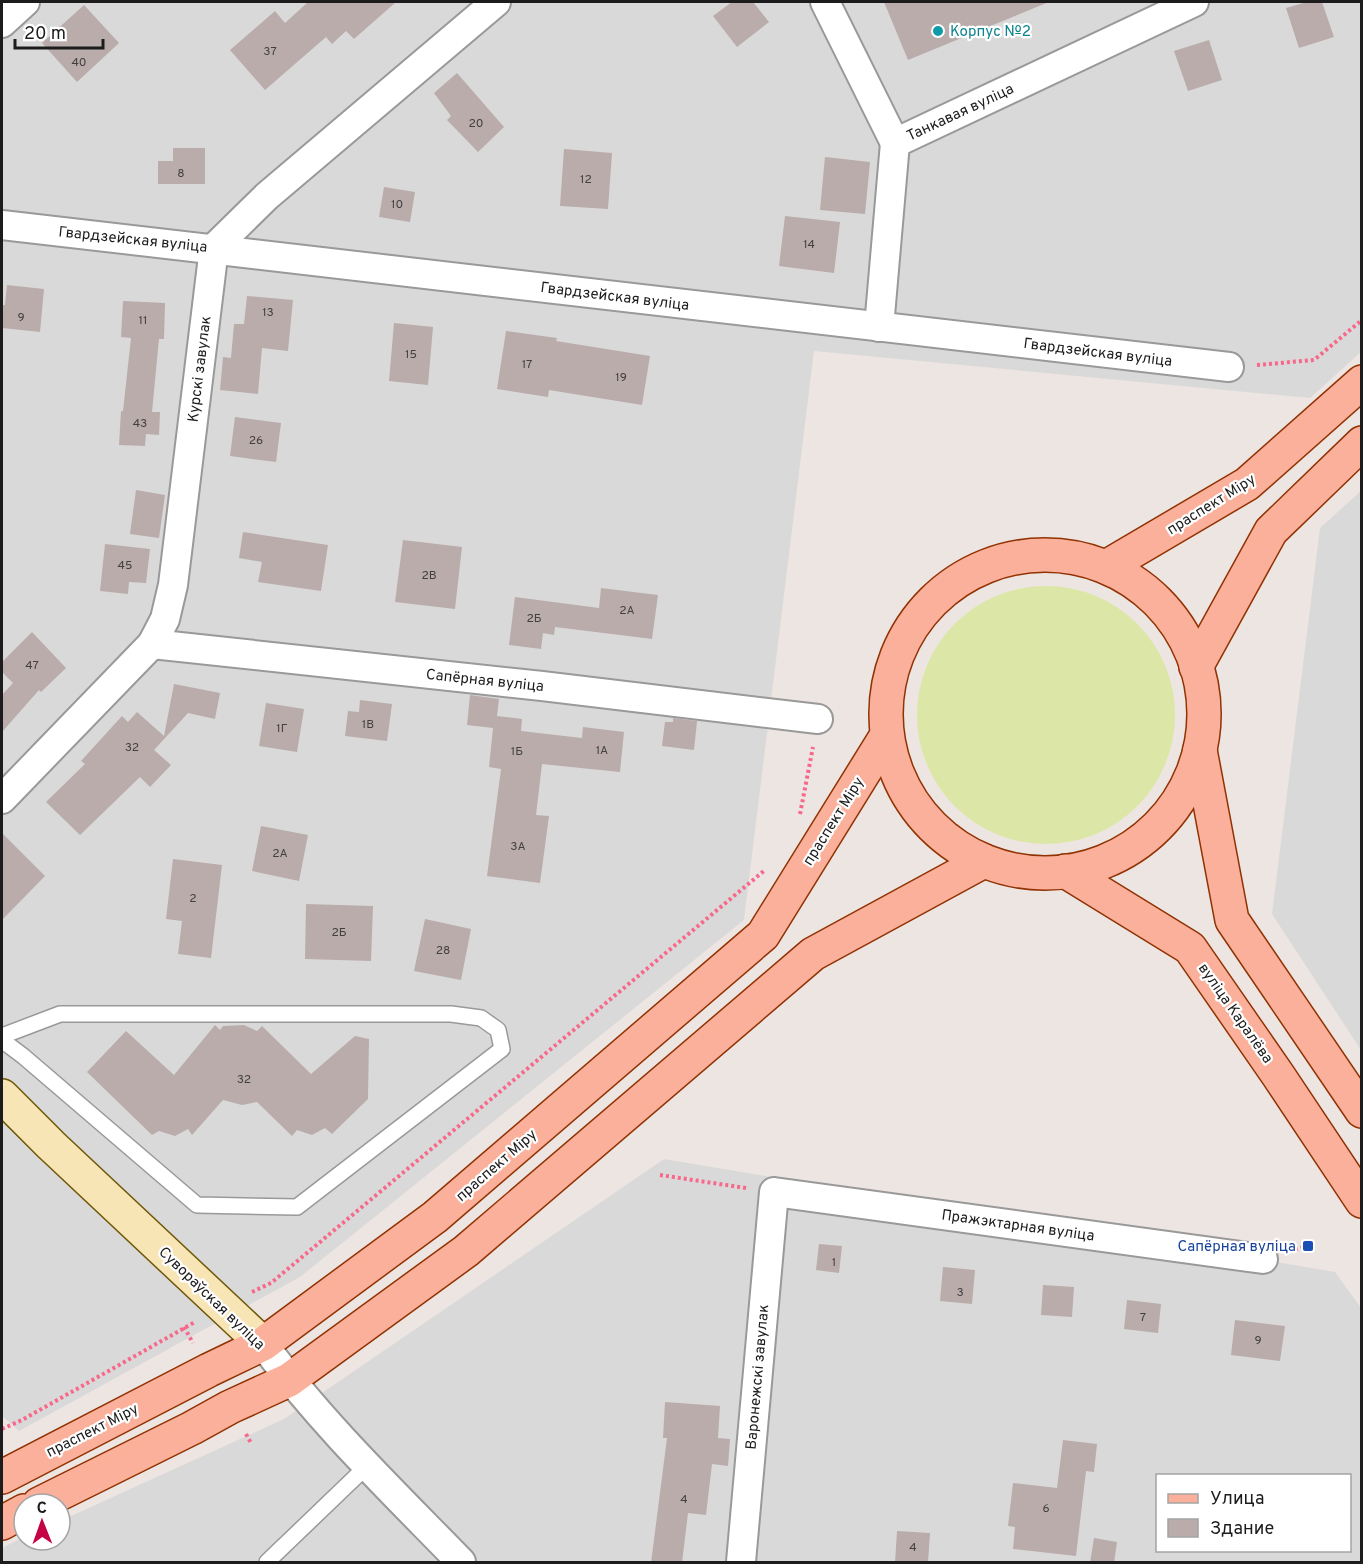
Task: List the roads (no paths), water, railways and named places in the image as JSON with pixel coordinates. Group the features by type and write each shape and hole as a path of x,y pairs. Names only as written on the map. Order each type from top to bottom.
{"main road":[{"name":"праспект Міру","path":"1106,567 1247,484 1362,382"},
{"path":"1196,667 1271,531 1362,442"},
{"path":"1024,556 1052,556 1079,559 1106,567 1130,580 1152,597 1171,617 1186,641 1196,667 1203,703 1203,721 1200,749 1192,775 1162,822 1142,840 1118,855 1093,866 1038,873 1010,869 984,861 952,843 918,811 903,787 893,762 887,735 886,707 889,680 898,654 916,621 927,607 948,588 971,573 997,563 1024,556"},
{"name":"праспект Міру","path":"2,1477 263,1344 435,1217 763,935 887,735"},
{"path":"1200,749 1232,920 1362,1111"},
{"path":"63,1492 230,1407 289,1380 466,1251 813,954 984,861"},
{"name":"вуліца Каралёва","path":"1065,871 1190,948 1362,1201"},
{"name":"Сувораўская вуліца","path":"2,1096 263,1344"}],"street":[{"path":"2,23 25,2"},
{"path":"214,248 267,196 496,2"},
{"path":"825,2 894,143"},
{"name":"Танкавая вуліца","path":"879,327 894,143 1194,2"},
{"name":"Гвардзейская вуліца","path":"2,225 1229,367"},
{"name":"Курскі завулак","path":"2,799 152,644 165,619 173,585 214,248"},
{"name":"Сапёрная вуліца","path":"152,644 542,686 818,719"},
{"name":"Пражэктарная вуліца","path":"774,1191 1263,1259"},
{"name":"Варонежскі завулак","path":"741,1563 774,1191"},
{"name":"Сувораўская вуліца","path":"263,1344 289,1380 367,1466 462,1563"}],"lane":[{"path":"2,1036 60,1014 451,1014 481,1018 498,1030 502,1049 297,1207 197,1205 23,1056 2,1043"},
{"path":"267,1563 367,1466"}],"place":[{"name":"Корпус №2","path":"938,31"},
{"name":"Сапёрная вуліца","path":"1308,1246"}]}
